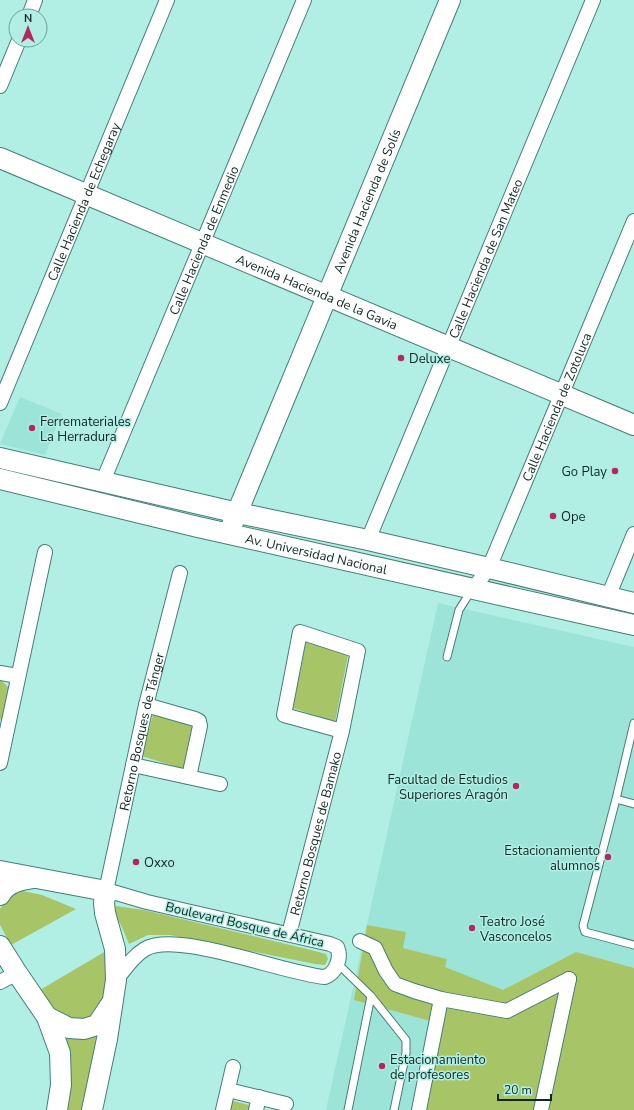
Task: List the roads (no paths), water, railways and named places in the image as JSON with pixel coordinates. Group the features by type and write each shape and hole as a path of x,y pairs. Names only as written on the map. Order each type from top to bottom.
{"street":[{"name":"Calle Hacienda de Echegaray","path":"0,404 88,195 167,0"},
{"name":"Calle Hacienda de Enmedio","path":"103,481 304,0"},
{"name":"Avenida Hacienda de Solís","path":"229,534 450,0"},
{"name":"Calle Hacienda de San Mateo","path":"368,540 593,0"},
{"path":"0,86 16,48"},
{"name":"Avenida Hacienda de la Gavia","path":"0,158 634,425"},
{"name":"Calle Hacienda de Zotoluca","path":"473,589 489,568 634,221"},
{"name":"Av. Universidad Nacional","path":"0,458 238,513 368,540 634,603"},
{"name":"Av. Universidad Nacional","path":"0,479 229,534 634,625"},
{"path":"608,597 634,534"},
{"path":"0,763 3,735 18,676 45,552"},
{"name":"Retorno Bosques de Tánger","path":"106,892 146,706 180,573"},
{"name":"Retorno Bosques de Bamako","path":"289,934 342,732 358,651 300,632 284,715 342,732"},
{"path":"0,673 18,676"},
{"path":"146,706 199,721 200,726 189,777"},
{"path":"134,765 220,784"},
{"name":"Boulevard Bosque de África","path":"0,871 106,892 289,934 337,947 339,954 334,971 325,977 197,948 170,944 158,945 146,949 135,957 116,980"},
{"path":"0,895 14,882 33,878"},
{"path":"92,1110 116,980 115,949 105,913 104,903 106,892"},
{"path":"360,942 375,948 386,971 395,984 441,999 507,1011 569,979 541,1110"},
{"path":"0,946 8,978 47,1018 69,1028 84,1029 97,1025 113,1001"},
{"path":"419,1110 441,999"},
{"path":"47,1018 60,1053 61,1085 57,1110"},
{"path":"223,1110 233,1067"},
{"path":"228,1090 258,1104 286,1104"}],"lane":[{"path":"447,657 459,610 473,589"},
{"path":"634,722 616,799 583,926 585,932 589,934 634,945"},
{"path":"616,799 634,804"},
{"path":"337,962 371,996 406,1040 406,1053 394,1110"},
{"path":"348,1110 371,996"}],"place":[{"name":"Deluxe","path":"401,358"},
{"name":"Ferremateriales La Herradura","path":"32,428"},
{"name":"Go Play","path":"615,471"},
{"name":"Ope","path":"553,516"},
{"name":"Facultad de Estudios Superiores Aragón","path":"516,786"},
{"name":"Estacionamiento alumnos","path":"608,857"},
{"name":"Oxxo","path":"136,862"},
{"name":"Teatro José Vasconcelos","path":"472,928"},
{"name":"Estacionamiento de profesores","path":"382,1066"}]}
